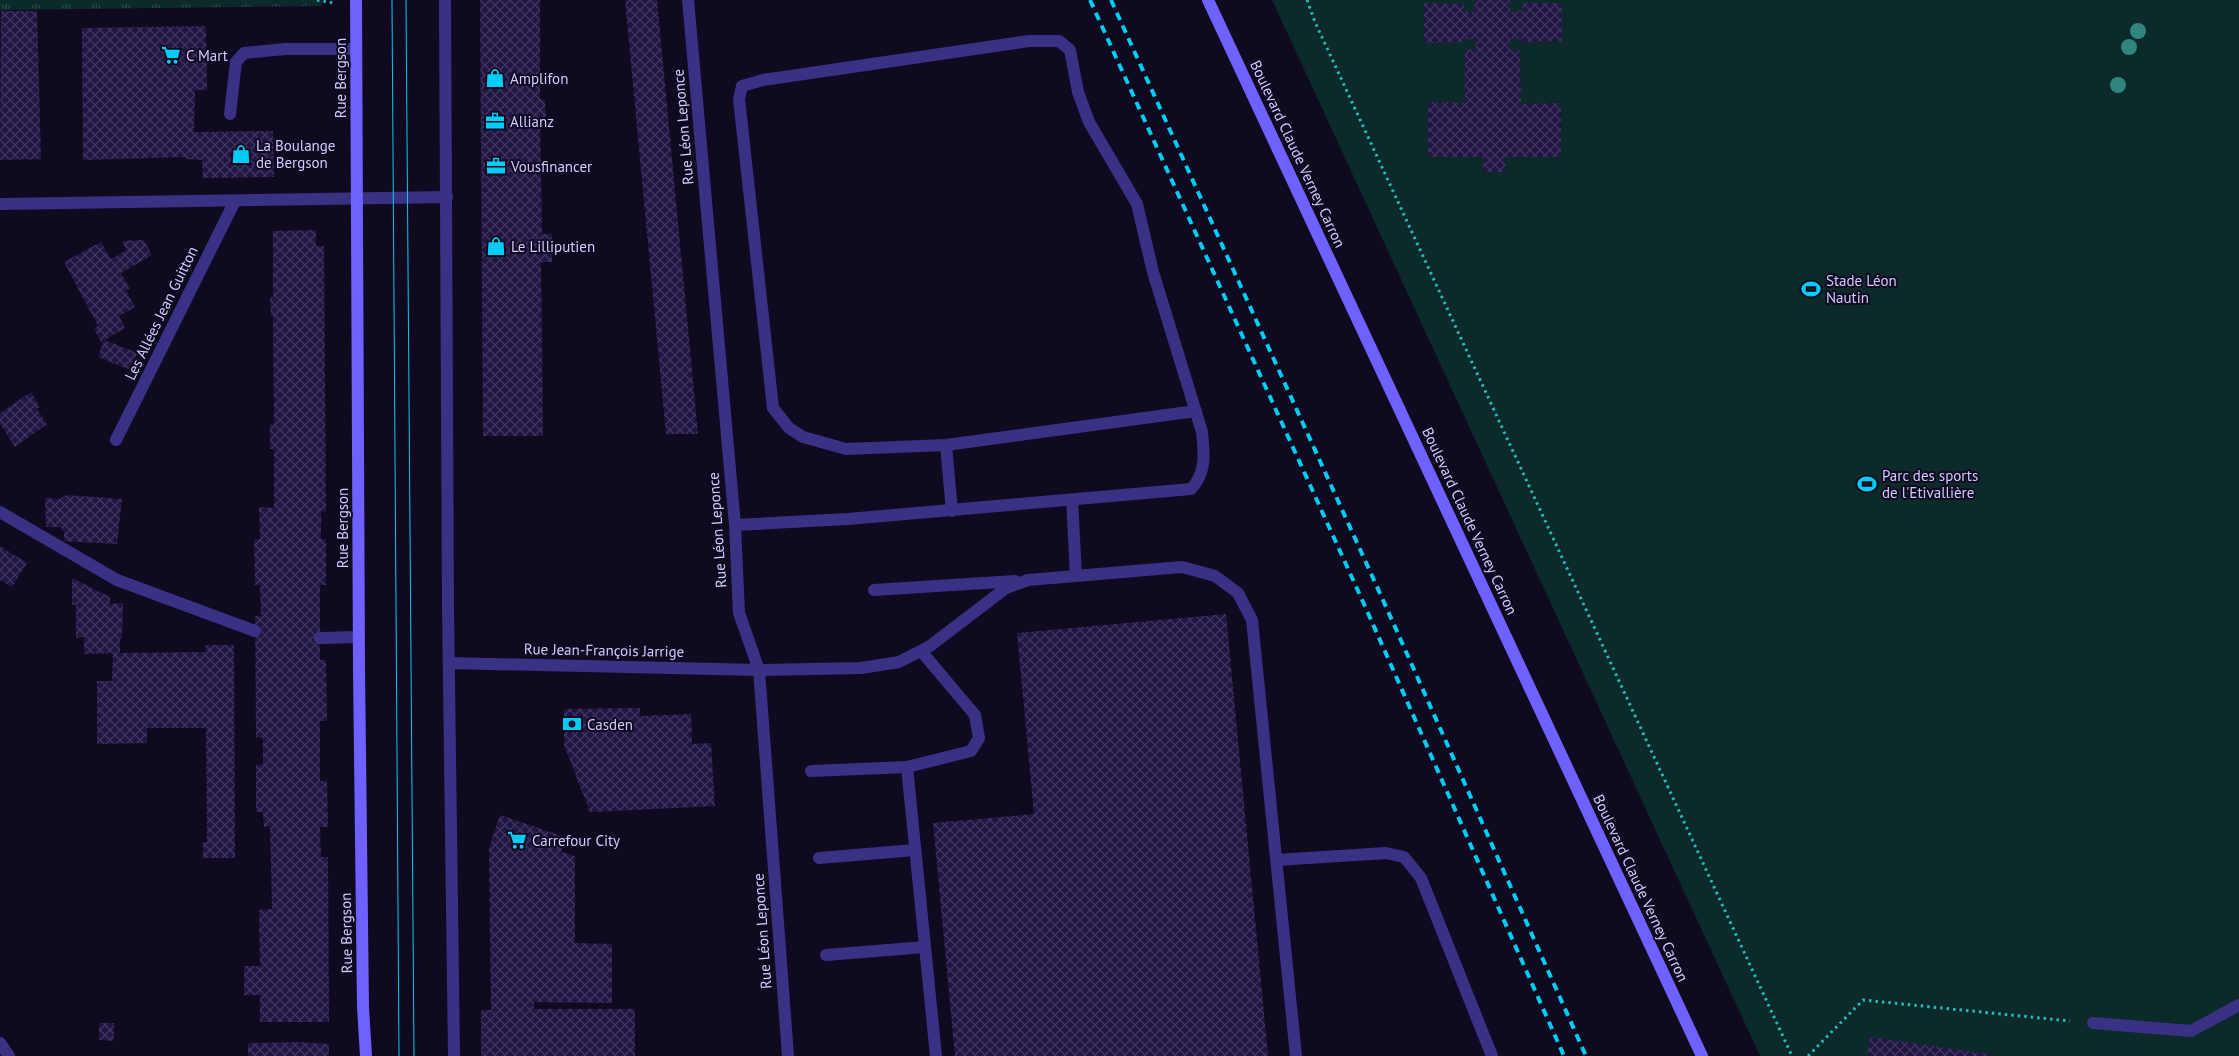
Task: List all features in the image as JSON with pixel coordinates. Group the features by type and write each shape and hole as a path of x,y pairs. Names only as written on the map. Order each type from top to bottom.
{"main road":[{"name":"Rue Bergson","path":"356,0 359,636 363,1007 366,1056"},
{"name":"Boulevard Claude Verney Carron","path":"1208,0 1702,1056"}],"street":[{"path":"445,0 449,663 454,1056"},
{"name":"Rue Léon Leponce","path":"688,0 735,525 739,613 759,670 788,1056"},
{"path":"735,525 848,520 1191,489 1199,480 1204,456 1202,432 1196,411 1153,272 1137,204 1089,122 1078,92 1070,50 1059,41 1019,42 763,80 742,86 739,99 773,408 789,428 804,437 846,449 946,445 1196,411"},
{"path":"230,114 236,62 244,53 284,49 356,49"},
{"path":"0,204 447,197"},
{"name":"Les Allées Jean Guitton","path":"116,440 235,201"},
{"path":"946,445 952,511"},
{"path":"1072,500 1076,576"},
{"path":"0,512 117,580 255,631"},
{"path":"874,590 1182,567 1216,576 1238,593 1252,620 1296,1056"},
{"name":"Rue Jean-François Jarrige","path":"449,663 759,670 861,668 899,662 920,652 1006,588 1028,580"},
{"path":"320,638 359,636"},
{"path":"811,771 907,767 971,751 978,738 975,715 920,652"},
{"path":"907,767 936,1056"},
{"path":"819,858 915,850"},
{"path":"1276,860 1386,853 1404,856 1421,878 1492,1056"},
{"path":"826,954 925,947"},
{"path":"2092,1023 2191,1031 2239,1005"},
{"path":"0,1043 9,1056"}],"path":[{"path":"1307,0 1315,22 1419,250 1792,1056"},
{"path":"1808,1056 1864,1000 2092,1023"}],"green space":[{"path":"0,0 322,0 322,6 0,10"},
{"name":"Parc des sports de l'Etivallière","path":"1272,0 2239,0 2239,1056 1760,1056"}],"building":[{"path":"480,0 540,0 540,99 545,100 546,117 540,117 542,234 552,234 552,262 541,262 543,436 483,436"},
{"path":"625,0 657,0 698,434 666,434"},
{"path":"1475,0 1510,0 1510,12 1522,11 1523,3 1562,3 1562,41 1522,42 1522,39 1510,39 1510,50 1520,50 1521,104 1561,103 1561,157 1505,157 1505,172 1483,172 1483,157 1428,157 1428,102 1465,103 1465,50 1475,49 1476,39 1465,39 1464,42 1424,43 1424,3 1464,4 1464,12 1474,12"},
{"path":"1,11 37,11 41,159 0,160"},
{"path":"206,26 207,90 195,90 194,132 273,131 274,177 203,178 202,160 186,159 185,157 83,160 82,28"},
{"path":"316,230 316,246 324,246 326,512 321,511 321,539 326,539 326,585 320,585 320,660 326,660 327,721 320,721 320,781 327,781 328,827 320,827 321,857 328,857 329,1022 260,1022 260,995 244,995 244,966 260,966 259,910 272,909 270,826 264,827 263,812 256,812 256,765 263,764 263,738 256,737 255,616 261,616 260,585 255,585 254,539 260,539 259,507 274,508 274,449 270,449 270,424 274,425 273,316 271,316 270,297 273,298 273,231"},
{"path":"144,240 152,255 121,273 130,288 126,291 135,307 119,316 125,328 101,342 94,329 98,326 64,262 101,242 111,259 127,250 122,241"},
{"path":"104,340 138,353 128,369 98,357"},
{"path":"31,392 40,407 37,409 47,424 15,447 0,424 0,413"},
{"path":"66,495 122,499 117,544 64,541 64,532 60,527 46,527 45,498 60,499"},
{"path":"0,546 27,563 12,587 0,580"},
{"path":"72,578 110,597 110,604 123,603 120,653 206,652 205,645 234,645 235,858 203,858 203,842 207,842 206,728 147,728 147,743 97,744 97,681 112,681 113,653 84,654 84,637 76,638 76,605 72,605"},
{"path":"1226,614 1268,1056 955,1056 933,823 1034,814 1017,633"},
{"path":"640,708 640,716 691,714 692,744 711,743 715,806 590,812 564,745 564,709"},
{"path":"500,815 565,837 561,852 575,856 575,943 612,944 612,1003 534,1002 534,1009 635,1009 635,1056 481,1056 481,1010 491,1010 489,848"},
{"path":"99,1023 114,1023 114,1041 99,1040"},
{"path":"1870,1037 1994,1055 1994,1056 1867,1056"},
{"path":"299,1042 329,1044 329,1056 248,1056 248,1043"}],"tram line":[{"path":"392,0 399,1056"},
{"path":"406,0 414,1056"}],"railway":[{"path":"1090,0 1364,604 1564,1056"},
{"path":"1111,0 1383,600 1586,1056"}],"place":[{"name":"C Mart","path":"171,55"},
{"name":"Amplifon","path":"495,78"},
{"name":"Allianz","path":"495,121"},
{"name":"La Boulange de Bergson","path":"241,154"},
{"name":"Vousfinancer","path":"496,166"},
{"name":"Le Lilliputien","path":"496,246"},
{"name":"Stade Léon Nautin","path":"1811,289"},
{"name":"Parc des sports de l'Etivallière","path":"1867,484"},
{"name":"Casden","path":"572,724"},
{"name":"Carrefour City","path":"517,840"}]}
